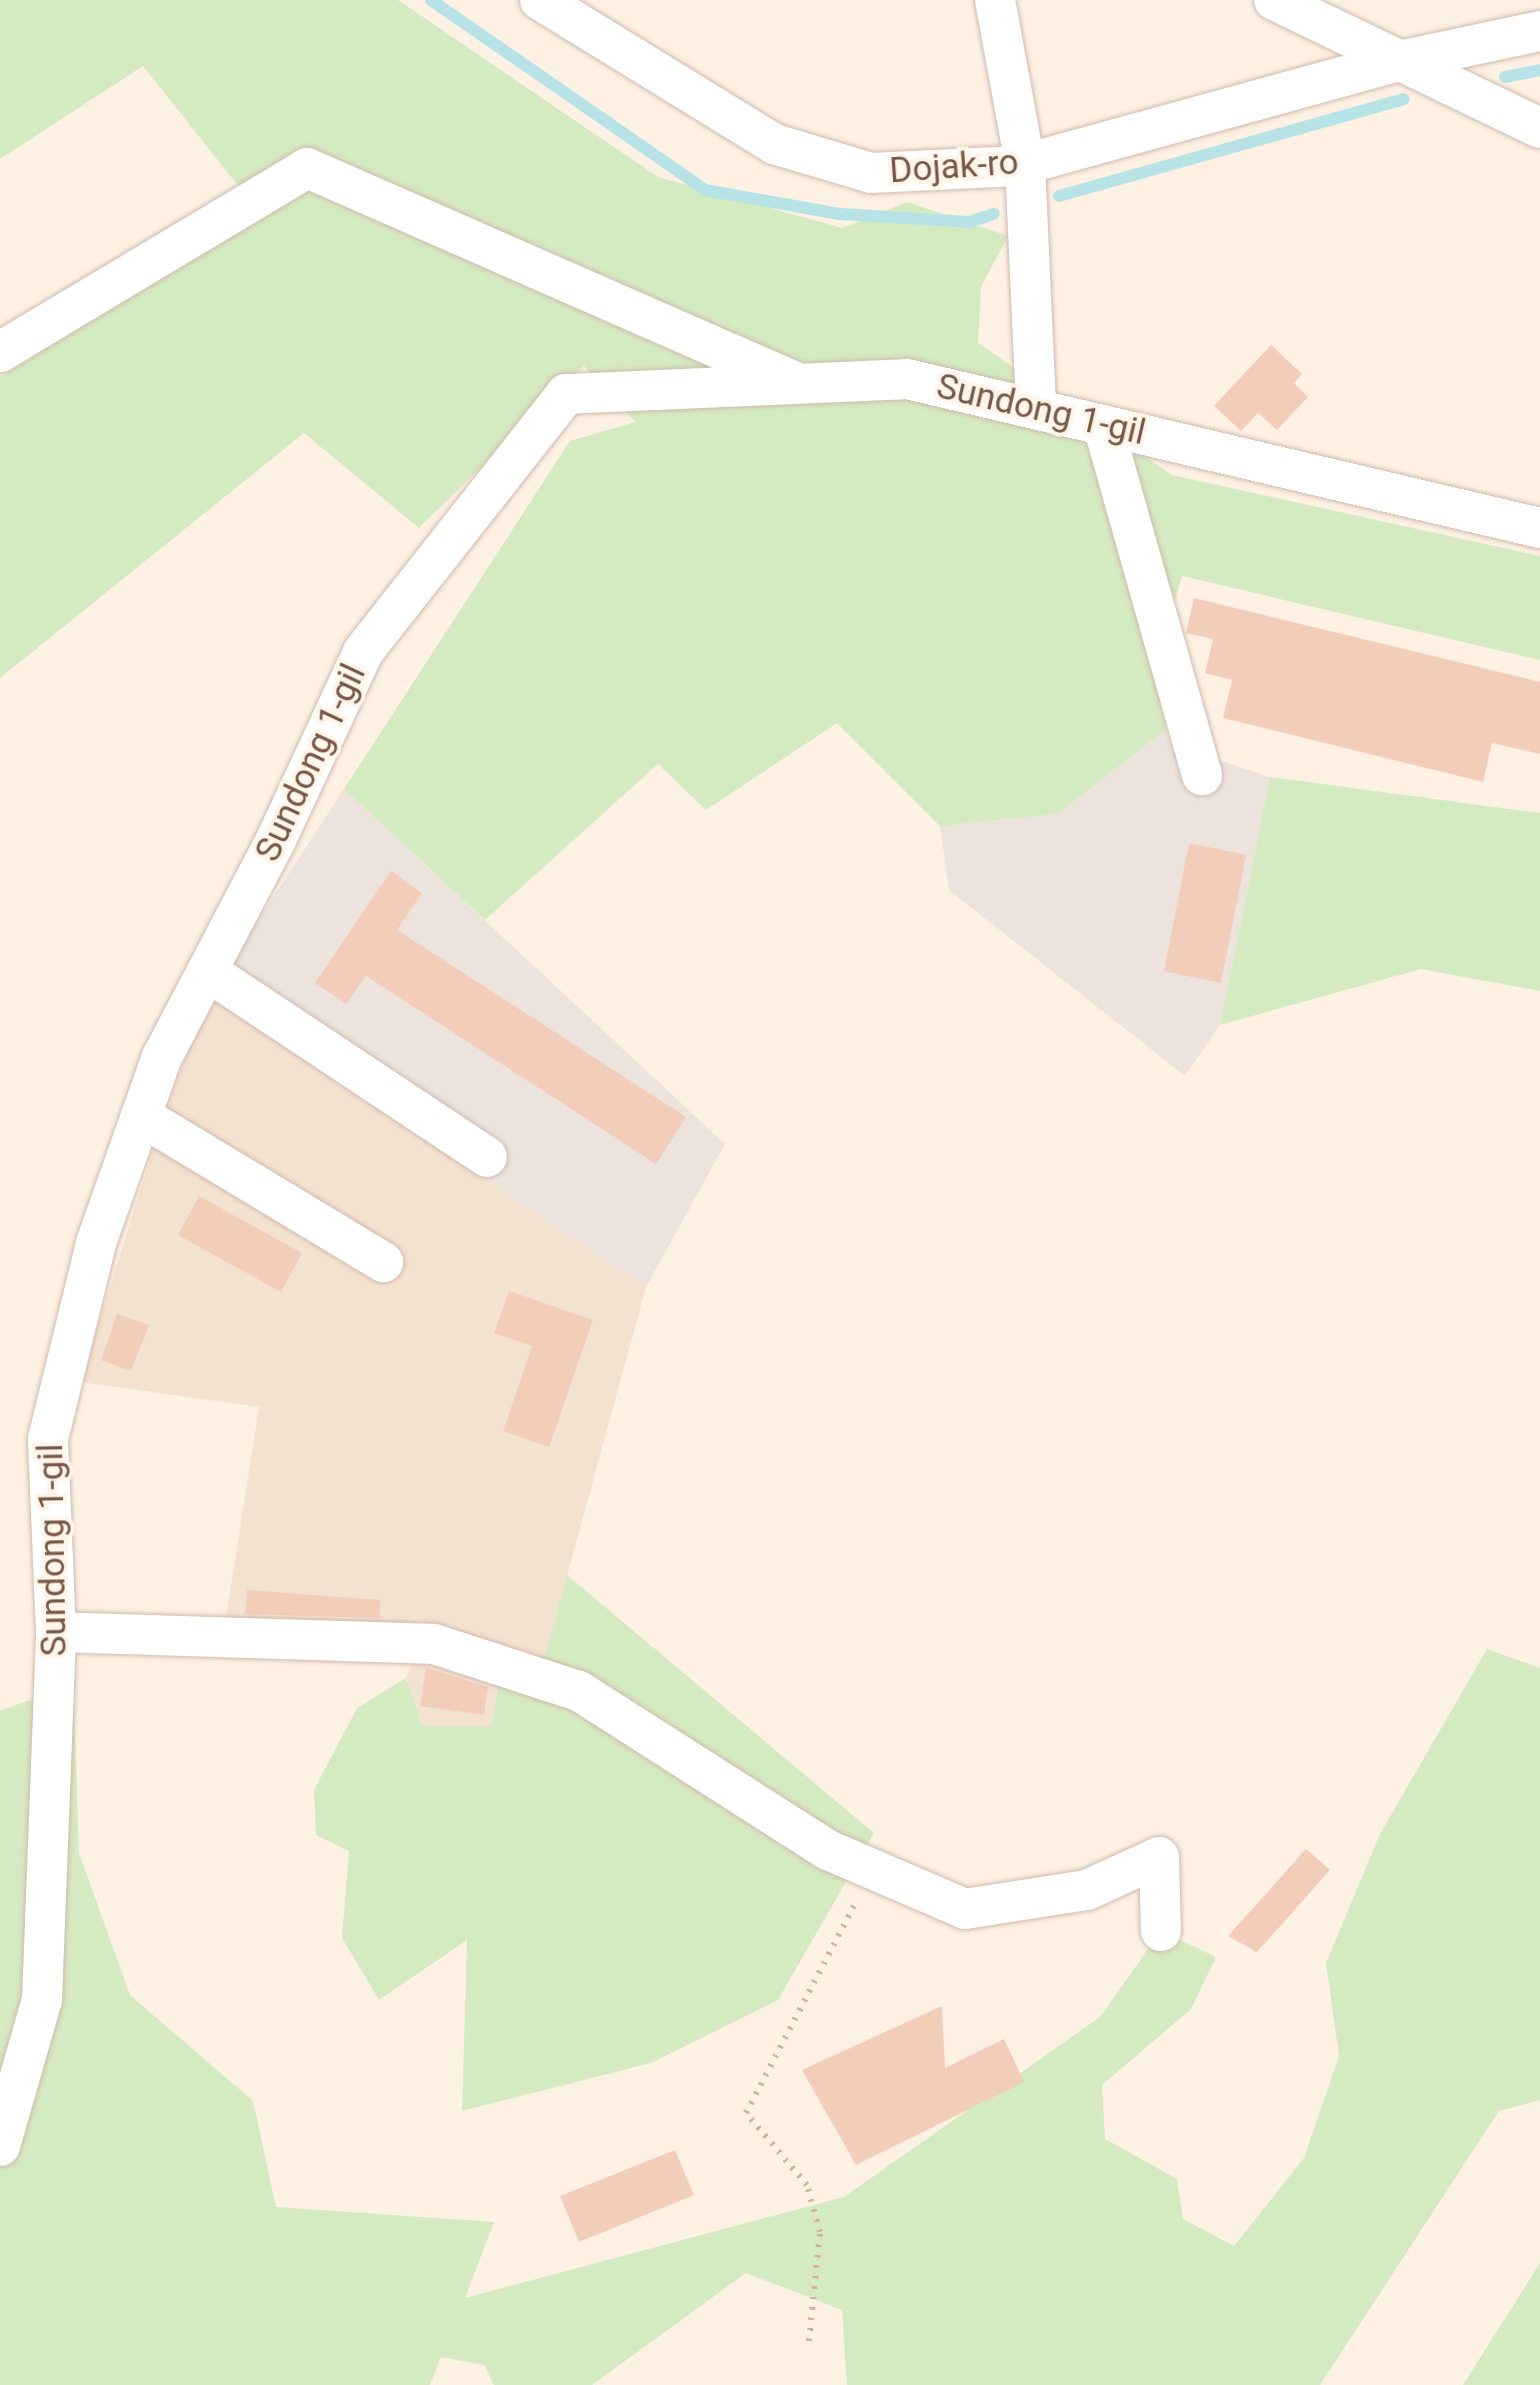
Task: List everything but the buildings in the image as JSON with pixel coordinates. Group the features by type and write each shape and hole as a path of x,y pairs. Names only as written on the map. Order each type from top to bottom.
{"street":[{"name":"Dojak-ro","path":"540,0 774,144 871,172 1025,164 1400,61 1540,31"},
{"path":"996,0 1025,164 1036,409"},
{"path":"1274,0 1540,128"},
{"path":"0,352 308,168 801,385"},
{"name":"Sundong 1-gil","path":"0,2146 42,2000 56,1632 48,1439 96,1243 162,1057 363,652 566,394 907,378 1540,528"},
{"path":"1103,425 1202,775"},
{"path":"208,971 487,1157"},
{"path":"141,1116 383,1262"},
{"path":"56,1632 434,1644 578,1691 873,1872 965,1909 1086,1890 1159,1857 1161,1931"}],"path":[{"path":"810,2341 820,2232 816,2216 807,2185 746,2112 787,2024 873,1872"}],"shaded area":[{"path":"1166,729 1170,744 1270,777 1220,1025 1185,1076 949,890 940,826 1058,814"},
{"path":"344,789 725,1144 646,1287 210,994"},
{"path":"210,994 646,1287 545,1657 505,1653 491,1726 423,1726 406,1678 425,1634 225,1624 259,1407 80,1382 168,1103"}],"green space":[{"path":"0,0 398,0 658,177 842,228 907,202 1008,236 981,287 978,343 1172,475 1540,556 1540,660 1182,576 1154,672 1166,729 1058,814 940,826 837,723 706,810 658,764 485,920 344,789 570,441 635,422 584,366 419,528 304,433 0,678 0,377 313,183 294,155 240,188 143,66 0,159"},
{"path":"1270,777 1540,813 1540,991 1421,969 1220,1025"},
{"path":"567,1575 874,1833 778,2000 651,2063 462,2111 467,1940 379,2000 342,1938 349,1851 316,1835 314,1790 357,1708 406,1678 423,1726 491,1726 505,1653 545,1656"},
{"path":"1487,1649 1540,1668 1540,2100 1499,2111 1320,2385 847,2385 842,2310 746,2273 592,2385 494,2385 484,2365 441,2357 430,2385 0,2385 0,1711 27,1701 74,1701 79,1853 130,1995 253,2101 276,2207 494,2222 465,2298 844,2197 1100,2017 1161,1931 1216,1957 1191,2009 1102,2085 1105,2139 1177,2179 1183,2219 1234,2246 1304,2158 1339,2056 1326,1963 1380,1834"},
{"path":"1540,2263 1540,2385 1463,2385"}],"waterway":[{"path":"431,0 705,190 840,214 969,222 994,214"},
{"path":"1505,77 1540,70"},
{"path":"1059,196 1404,99"}]}
